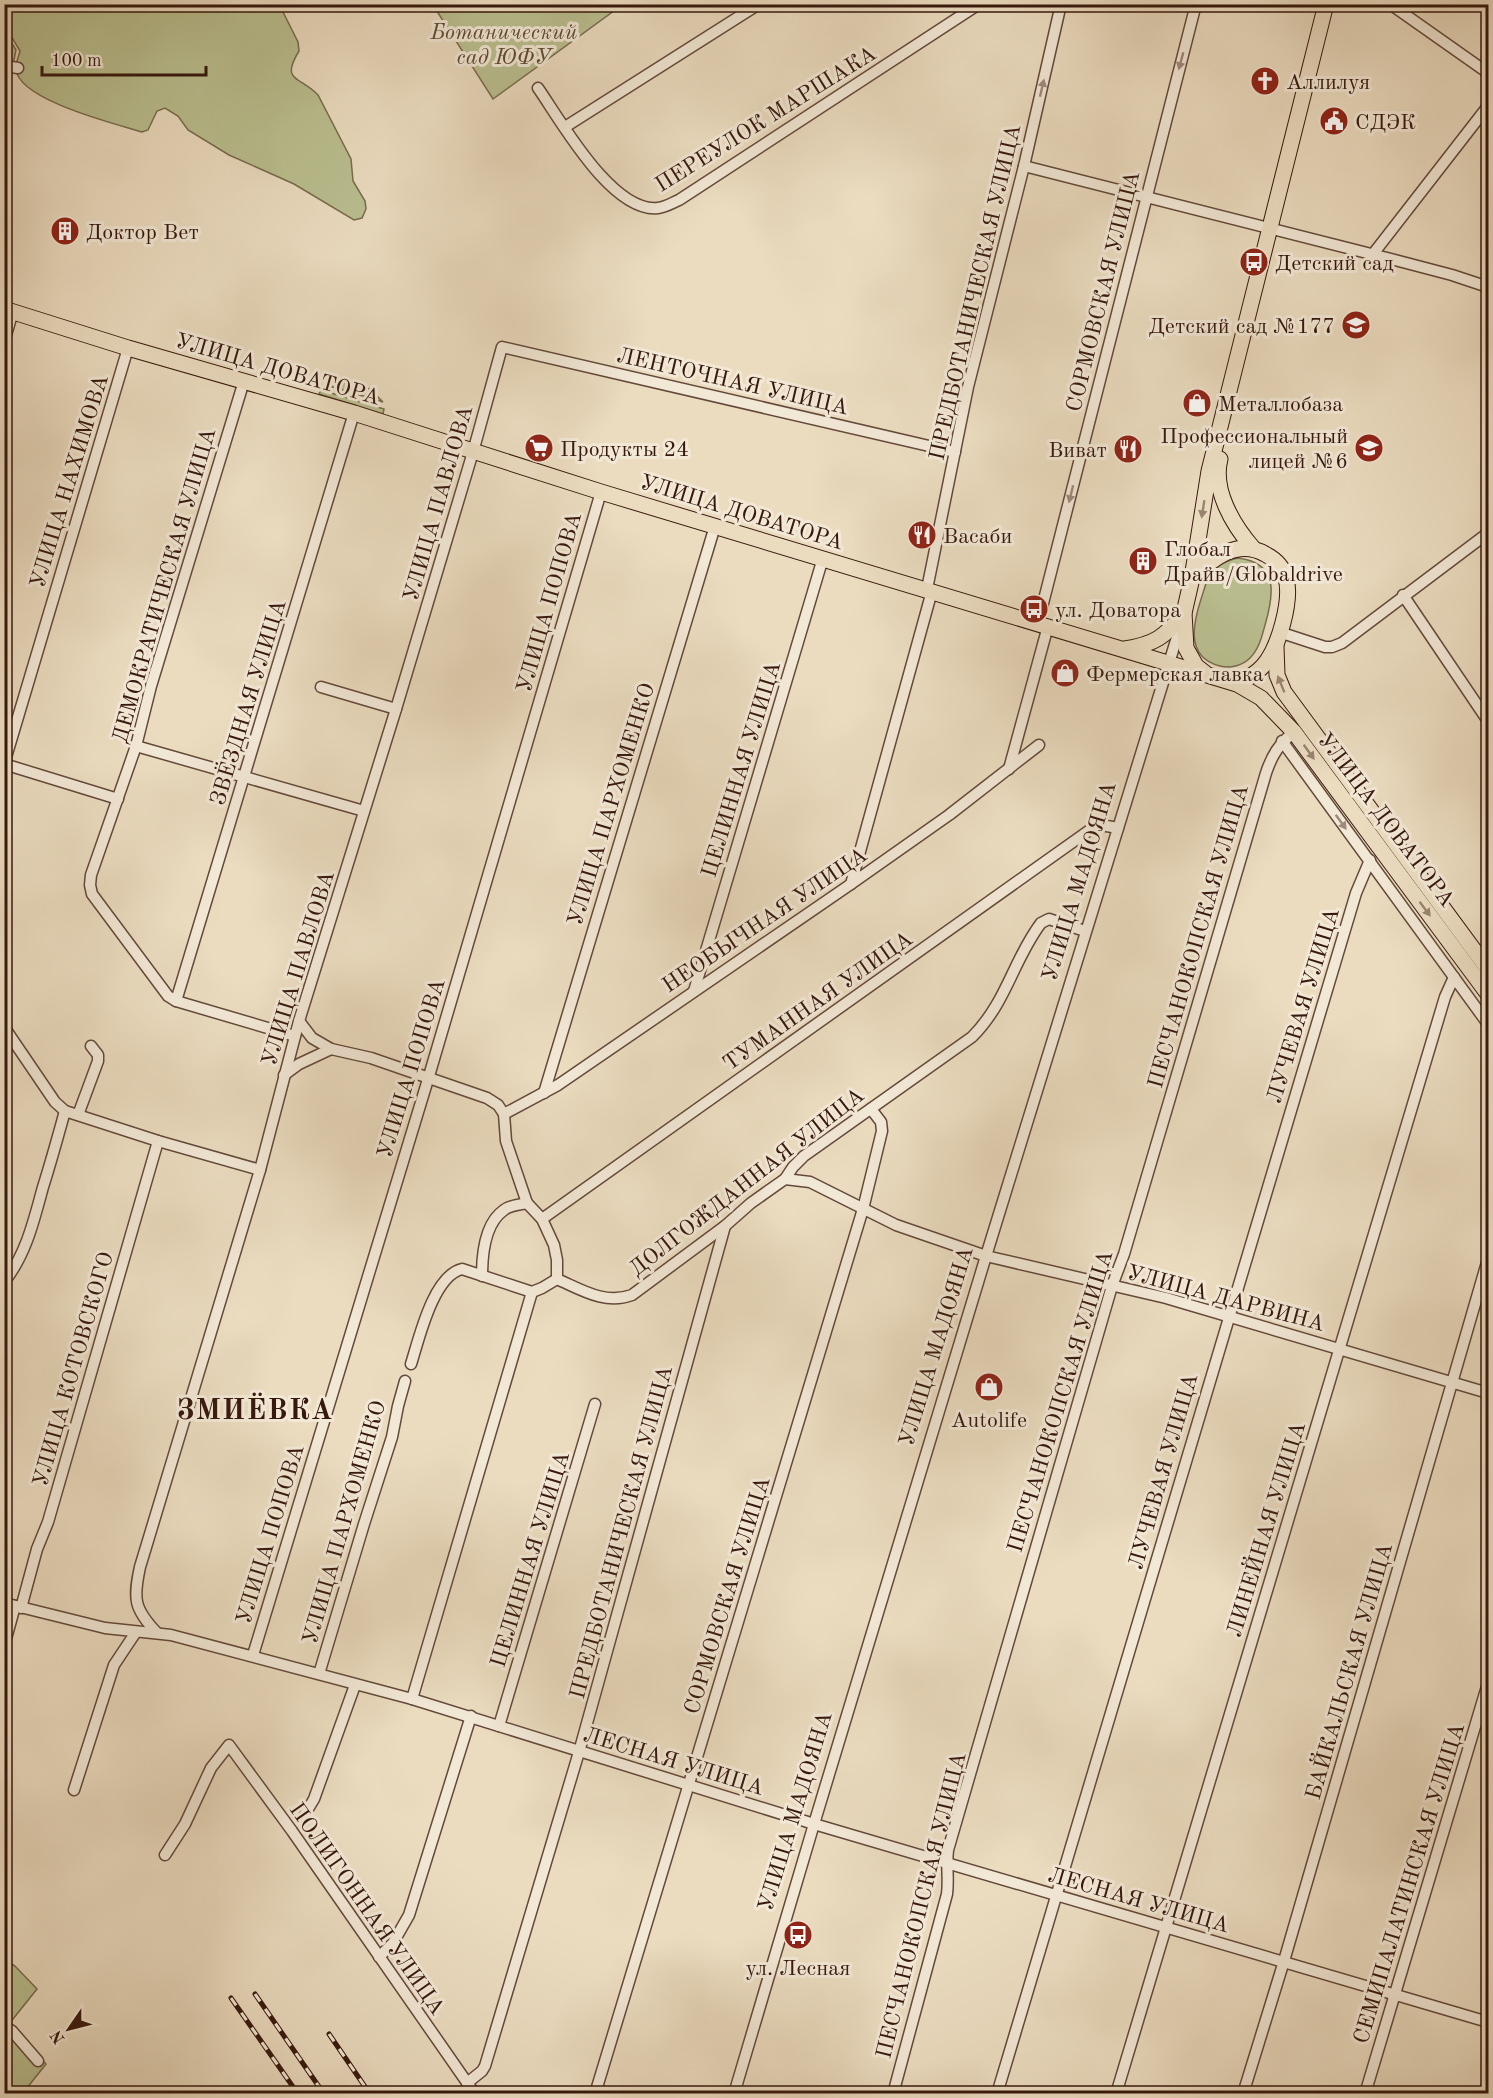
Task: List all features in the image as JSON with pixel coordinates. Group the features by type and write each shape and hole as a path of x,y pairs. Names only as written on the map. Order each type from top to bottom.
{"main road":[{"path":"1326,4 1274,229 1216,472 1231,520 1253,548 1270,556 1279,565 1285,575 1288,592 1277,639 1268,659 1257,673 1237,684 1207,675 1196,666 1186,648 1184,613 1192,578 1209,471 1274,229 1336,4"},
{"name":"УЛИЦА ДОВАТОРА","path":"9,310 129,348 354,413 601,492 1207,675"},
{"path":"1192,578 1224,553 1253,548"},
{"name":"УЛИЦА ДОВАТОРА","path":"1124,649 1156,641 1171,630 1184,613"},
{"name":"УЛИЦА ДОВАТОРА","path":"1277,639 1277,675 1284,692 1488,969"},
{"name":"УЛИЦА ДОВАТОРА","path":"1237,684 1261,698 1294,732 1488,994"}],"street":[{"path":"565,127 759,4"},
{"name":"ПЕРЕУЛОК МАРШАКА","path":"538,88 598,174 634,203 656,209 679,200 963,9 979,4"},
{"name":"ПРЕДБОТАНИЧЕСКАЯ УЛИЦА","path":"851,884 930,590 968,387 1024,166 1061,4"},
{"name":"СОРМОВСКАЯ УЛИЦА","path":"1009,769 1146,197 1196,4"},
{"path":"1390,4 1488,73"},
{"path":"4,66 18,68"},
{"path":"1373,254 1488,105"},
{"path":"1024,166 1373,254 1488,287"},
{"path":"4,342 9,310"},
{"name":"ЛЕНТОЧНАЯ УЛИЦА","path":"502,347 955,452"},
{"name":"УЛИЦА ПАВЛОВА","path":"157,1633 139,1611 136,1602 136,1584 140,1567 260,1170 299,1021 396,709 502,347"},
{"name":"УЛИЦА НАХИМОВА","path":"4,764 129,348"},
{"name":"ДЕМОКРАТИЧЕСКАЯ УЛИЦА","path":"176,1001 158,985 92,894 91,875 136,746 169,625 244,381"},
{"name":"ЗВЁЗДНАЯ УЛИЦА","path":"176,1001 354,413"},
{"name":"УЛИЦА ПОПОВА","path":"253,1655 429,1076 601,492"},
{"name":"УЛИЦА ПАРХОМЕНКО","path":"544,1093 715,526"},
{"path":"1277,639 1332,647 1342,643 1488,533"},
{"name":"ЦЕЛИННАЯ УЛИЦА","path":"694,991 823,558"},
{"path":"1403,595 1488,721"},
{"name":"УЛИЦА МАДОЯНА","path":"734,2094 986,1256 1184,613"},
{"path":"321,687 396,709"},
{"name":"ПЕСЧАНОКОПСКАЯ УЛИЦА","path":"893,2094 947,1894 949,1881 946,1862 951,1838 1112,1286 1266,773 1272,755 1282,741 1294,732"},
{"name":"УЛИЦА ДОВАТОРА","path":"1282,741 1488,1024"},
{"name":"НЕОБЫЧНАЯ УЛИЦА","path":"504,1114 544,1093 851,884 950,815 1039,745"},
{"path":"136,746 364,811"},
{"path":"4,764 118,799"},
{"name":"ТУМАННАЯ УЛИЦА","path":"542,1219 1094,827 1101,825 1118,828"},
{"name":"ЛУЧЕВАЯ УЛИЦА","path":"997,2094 1058,1896 1228,1315 1356,893 1370,860"},
{"name":"ДОЛГОЖДАННАЯ УЛИЦА","path":"557,1279 608,1299 621,1299 632,1295 725,1226 750,1203 785,1179 804,1156 972,1037 998,1004 1041,923 1049,919 1085,931"},
{"name":"ЛИНЕЙНАЯ УЛИЦА","path":"1116,2094 1445,998 1454,976"},
{"path":"176,1001 295,1036"},
{"path":"299,1021 312,1038 330,1049 371,1058 429,1076 487,1098 498,1105 504,1114 506,1141 527,1203 542,1219 554,1245 557,1279 532,1292 462,1269 451,1274 443,1282 436,1295 411,1364"},
{"path":"6,1033 55,1102 65,1111 260,1170"},
{"path":"78,1115 98,1061 98,1055 91,1046"},
{"path":"284,1075 299,1064 330,1049"},
{"name":"СОРМОВСКАЯ УЛИЦА","path":"595,2094 863,1209 882,1131 881,1122 871,1109"},
{"path":"4,1282 24,1250 65,1111"},
{"name":"УЛИЦА КОТОВСКОГО","path":"4,1646 14,1606 51,1511 158,1141"},
{"name":"УЛИЦА ДАРВИНА","path":"785,1179 810,1182 896,1224 986,1256 1166,1298 1488,1393"},
{"path":"482,1276 486,1240 496,1216 511,1206 527,1203"},
{"name":"ПРЕДБОТАНИЧЕСКАЯ УЛИЦА","path":"467,2083 482,2072 485,2066 579,1752 725,1226"},
{"name":"БАЙКАЛЬСКАЯ УЛИЦА","path":"1243,2094 1284,1961 1488,1259"},
{"path":"412,1699 532,1292"},
{"name":"УЛИЦА ПАРХОМЕНКО","path":"319,1674 392,1437 405,1381"},
{"name":"ЦЕЛИННАЯ УЛИЦА","path":"499,1726 595,1404"},
{"name":"ЛЕСНАЯ УЛИЦА","path":"14,1606 105,1628 171,1635 412,1699 814,1824 1488,2022"},
{"path":"74,1790 114,1665 136,1632"},
{"name":"СЕМИПАЛАТИНСКАЯ УЛИЦА","path":"1365,2094 1488,1683"},
{"path":"305,1814 314,1799 355,1685"},
{"path":"379,1957 393,1943 409,1915 471,1716"},
{"name":"ПОЛИГОННАЯ УЛИЦА","path":"165,1855 185,1824 212,1768 229,1745 475,2094"},
{"path":"4,2026 12,2031 38,2061"},
{"path":"1485,2094 1488,2080"}],"green space":[{"path":"5,5 286,5 283,12 298,42 299,51 291,68 292,74 318,95 351,159 353,181 365,201 366,209 362,218 354,220 294,184 229,155 188,130 178,116 165,108 157,111 148,130 142,132 91,117 33,91 21,80 16,69 20,51 5,26"},
{"name":"Ботанический сад ЮФУ","path":"433,5 622,5 493,99"},
{"path":"5,32 16,50 5,104"},
{"path":"345,381 370,389 383,402 326,385"},
{"path":"321,390 384,409 383,414 319,394"},
{"path":"1238,558 1261,566 1267,573 1271,591 1270,602 1258,647 1247,660 1232,667 1224,667 1207,660 1199,652 1194,629 1207,580 1220,565"},
{"path":"4,1959 15,1966 37,1989 9,2024 46,2064 23,2093 5,2093"}],"railway":[{"path":"255,1994 324,2094"},
{"path":"231,1998 298,2094"},
{"path":"329,2034 370,2094"}],"place":[{"name":"Аллилуя","path":"1265,81"},
{"name":"СДЭК","path":"1334,121"},
{"name":"Доктор Вет","path":"65,231"},
{"name":"Детский сад","path":"1254,262"},
{"name":"Детский сад №177","path":"1356,325"},
{"name":"Металлобаза","path":"1197,403"},
{"name":"Продукты 24","path":"539,448"},
{"name":"Профессиональный лицей №6","path":"1369,448"},
{"name":"Виват","path":"1128,449"},
{"name":"Васаби","path":"922,535"},
{"name":"Глобал Драйв/Globaldrive","path":"1143,561"},
{"name":"ул. Доватора","path":"1034,609"},
{"name":"Фермерская лавка","path":"1065,673"},
{"name":"Autolife","path":"989,1387"},
{"name":"ул. Лесная","path":"798,1935"}],"district":[{"name":"ЗМИЁВКА","path":"255,1409"}]}
